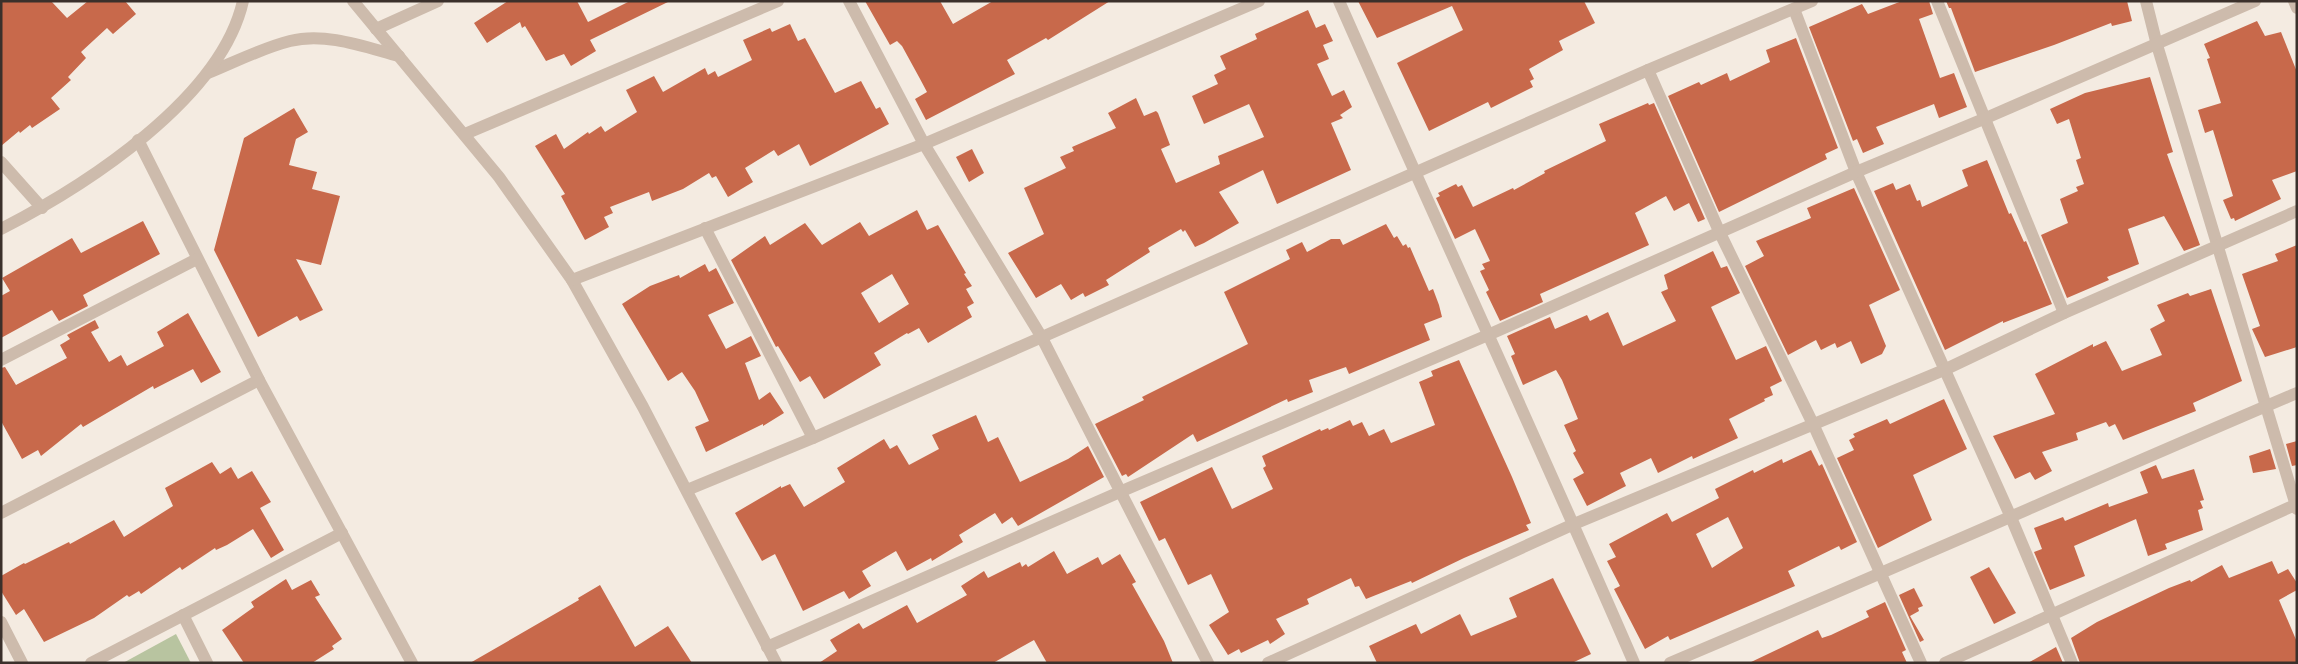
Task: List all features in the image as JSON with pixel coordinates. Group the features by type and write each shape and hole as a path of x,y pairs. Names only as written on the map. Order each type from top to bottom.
{"street":[{"path":"1,229 42,208 138,140 190,94 208,73 226,44 243,1"},
{"path":"354,1 499,177 572,280 686,490 776,663"},
{"path":"376,29 438,1"},
{"path":"465,134 778,1"},
{"path":"849,1 924,144 1041,336 1122,491 1208,663"},
{"path":"572,280 924,144 1259,1"},
{"path":"1339,1 1414,173 1574,524 1634,663"},
{"path":"686,490 813,438 1648,70 1812,1"},
{"path":"1937,1 2064,313"},
{"path":"1944,663 2296,506 2264,406 2218,246 2156,45 2146,1"},
{"path":"767,647 1122,491 1488,335 1719,231 2255,1"},
{"path":"2294,1 2297,8"},
{"path":"1794,9 1856,172 2010,515 2072,663"},
{"path":"208,73 266,49 291,41 307,39 356,44 399,56"},
{"path":"1648,70 1719,231 1814,426 1922,663"},
{"path":"138,140 259,380 412,663"},
{"path":"1,162 42,208"},
{"path":"1268,663 1574,524 1814,426 1944,370 2064,313 2297,212"},
{"path":"705,228 813,438"},
{"path":"1,360 197,259"},
{"path":"1,513 259,380"},
{"path":"1670,663 1882,574 2010,515 2297,393"},
{"path":"92,663 342,533"},
{"path":"183,615 207,663"},
{"path":"1,622 6,643 22,663"}],"green space":[{"path":"176,634 191,663 123,663"}],"building":[{"path":"1,1 51,1 67,18 88,1 125,1 136,14 113,34 107,28 81,52 86,58 68,77 71,80 51,98 60,109 32,128 30,125 20,133 19,131 1,146"},
{"path":"508,1 577,1 588,22 630,1 670,1 590,40 596,51 571,66 564,54 546,61 525,26 522,28 520,22 487,43 474,23"},
{"path":"865,1 940,1 953,24 993,1 1110,1 1048,40 1046,38 1007,60 1015,74 926,120 915,99 927,92 902,46 897,41 890,45"},
{"path":"1358,1 1584,1 1595,23 1559,41 1563,50 1529,69 1534,79 1530,81 1533,87 1491,108 1488,102 1429,131 1397,63 1463,30 1452,6 1377,38"},
{"path":"1902,1 1929,1 1933,14 1919,19 1940,78 1954,73 1967,107 1939,118 1934,104 1876,127 1884,144 1863,153 1857,139 1853,141 1809,27 1862,4 1868,14"},
{"path":"1946,1 2127,1 2132,21 2112,26 2111,23 1975,72 1951,8 1949,8"},
{"path":"1308,10 1316,28 1325,24 1333,41 1323,45 1329,59 1317,64 1332,96 1344,90 1352,107 1340,115 1343,118 1331,123 1351,170 1277,204 1263,170 1219,192 1239,223 1204,243 1195,247 1185,230 1183,232 1181,229 1148,248 1150,252 1106,280 1109,285 1085,297 1083,293 1071,300 1061,284 1036,298 1008,253 1044,234 1024,188 1066,168 1060,157 1074,151 1072,147 1116,128 1108,113 1136,98 1144,116 1156,111 1158,113 1170,145 1161,149 1176,183 1220,164 1218,156 1264,137 1249,104 1204,124 1192,96 1218,84 1214,75 1226,69 1220,56 1257,39 1255,34"},
{"path":"2257,21 2265,36 2281,32 2297,72 2297,171 2272,180 2281,199 2235,221 2234,218 2231,219 2223,200 2233,196 2213,130 2205,133 2198,110 2221,103 2207,59 2210,58 2204,44"},
{"path":"790,24 798,41 805,38 835,93 861,81 876,109 880,107 889,124 810,166 799,144 778,156 774,150 745,168 753,182 728,197 716,176 712,178 709,173 683,189 652,201 649,192 610,207 613,213 604,217 609,227 585,240 561,196 565,194 535,146 556,134 564,149 588,132 589,134 601,126 605,132 637,112 626,90 654,76 663,92 705,68 708,75 715,71 718,77 752,60 743,40 770,28 772,32"},
{"path":"1796,38 1838,148 1825,154 1827,159 1719,212 1668,96 1699,82 1701,85 1727,73 1730,81 1770,62 1766,50"},
{"path":"2150,77 2173,152 2167,154 2200,245 2184,251 2164,216 2128,229 2139,264 2107,277 2109,280 2067,298 2041,235 2068,223 2060,199 2078,191 2076,187 2084,184 2076,160 2081,158 2069,119 2057,124 2050,109 2085,93"},
{"path":"1648,103 1649,105 1654,103 1705,219 1698,222 1689,203 1674,211 1666,196 1635,213 1649,245 1540,294 1543,302 1500,321 1486,292 1489,290 1480,271 1485,269 1482,264 1490,261 1475,229 1455,239 1436,198 1440,196 1438,193 1456,184 1458,187 1462,185 1473,207 1513,188 1514,190 1545,173 1544,171 1606,141 1599,124"},
{"path":"294,108 308,132 296,139 289,165 317,172 312,189 340,196 321,265 296,259 323,310 300,321 297,316 258,337 214,250 244,138"},
{"path":"972,149 984,173 969,182 956,157"},
{"path":"1987,160 2009,214 2011,213 2024,242 2026,241 2052,304 2003,323 2003,321 1945,350 1874,191 1893,183 1896,190 1910,184 1917,201 1920,200 1922,207 1968,186 1962,170"},
{"path":"1854,188 1900,290 1869,305 1886,346 1882,354 1861,364 1851,341 1837,348 1835,343 1821,350 1816,340 1788,355 1745,266 1764,256 1756,241 1811,218 1807,208"},
{"path":"917,210 927,230 938,225 972,286 966,289 974,303 967,307 972,317 928,343 919,328 907,333 874,353 881,365 824,399 810,376 800,382 778,346 776,347 731,260 765,236 770,245 805,223 822,245 860,222 869,236","holes":["892,274 909,304 879,323 861,293"]},
{"path":"143,221 160,254 83,295 88,306 59,321 52,310 1,338 1,296 10,291 2,278 72,238 81,253"},
{"path":"1386,224 1394,238 1397,236 1403,246 1406,244 1408,248 1410,247 1429,291 1433,289 1442,317 1424,324 1430,340 1349,374 1346,367 1309,380 1313,392 1288,402 1287,399 1197,442 1193,434 1128,477 1126,474 1122,476 1095,424 1144,400 1142,397 1248,344 1224,292 1290,259 1286,250 1302,242 1307,252 1331,239 1340,239 1343,245"},
{"path":"2297,245 2297,347 2265,357 2252,329 2260,326 2242,274 2278,261 2275,254"},
{"path":"1713,251 1721,268 1727,266 1740,293 1711,307 1736,360 1766,346 1782,381 1770,387 1773,395 1764,399 1765,401 1729,419 1738,438 1693,459 1692,456 1658,473 1651,458 1620,473 1626,486 1587,506 1573,479 1584,473 1573,453 1576,451 1564,425 1578,419 1562,380 1556,370 1523,385 1511,356 1515,354 1507,336 1550,317 1555,329 1587,315 1590,321 1608,312 1623,346 1676,321 1661,292 1668,289 1664,275"},
{"path":"705,264 709,272 716,268 734,303 708,315 726,349 751,336 761,356 745,363 759,400 770,392 784,413 763,426 763,424 706,452 695,427 709,421 695,391 682,372 668,381 622,304 650,286 679,275 680,278"},
{"path":"2211,289 2242,381 2193,403 2196,411 2123,440 2115,424 2109,427 2106,422 2076,433 2078,440 2042,452 2052,471 2035,480 2030,472 2015,479 1993,436 2055,414 2035,374 2093,344 2093,347 2106,341 2122,371 2162,355 2150,329 2165,321 2157,305 2188,293 2190,296"},
{"path":"188,313 221,372 201,383 193,369 154,389 153,386 83,427 81,424 41,456 38,450 22,459 1,421 1,368 5,367 16,385 67,358 60,345 70,339 67,335 95,320 99,328 91,332 109,362 121,355 127,366 164,346 157,332"},
{"path":"1459,360 1531,523 1526,525 1529,530 1412,583 1411,581 1366,599 1359,586 1355,587 1351,578 1307,599 1309,604 1276,619 1285,634 1270,644 1268,640 1241,653 1239,649 1228,655 1209,625 1229,612 1211,574 1188,585 1165,538 1159,541 1140,502 1212,467 1232,509 1273,489 1263,468 1266,466 1262,456 1320,429 1321,431 1328,428 1329,430 1350,420 1353,426 1362,422 1369,436 1384,429 1391,443 1435,425 1419,382 1433,376 1431,371"},
{"path":"1944,399 1967,449 1913,475 1932,520 1878,548 1837,458 1854,450 1849,440 1855,437 1853,434 1887,419 1890,424"},
{"path":"976,415 988,442 998,437 1020,482 1068,459 1088,446 1104,477 1018,526 1012,517 1002,524 995,513 959,535 963,542 932,561 931,558 907,571 896,551 862,571 871,586 849,599 844,591 803,611 775,554 762,561 735,513 781,486 781,488 790,484 804,507 845,482 837,468 884,439 890,449 897,445 909,465 939,449 932,435"},
{"path":"2297,441 2297,465 2292,466 2286,444"},
{"path":"2270,449 2276,469 2253,473 2249,456"},
{"path":"1811,450 1819,466 1822,464 1857,542 1841,550 1839,546 1788,571 1795,586 1670,640 1668,636 1645,649 1614,589 1620,586 1607,561 1616,557 1609,544 1667,513 1672,522 1719,498 1715,489 1753,470 1754,473 1782,459 1783,463","holes":["1728,517 1743,548 1712,568 1696,534"]},
{"path":"212,462 220,474 231,467 238,479 252,471 271,502 260,508 284,550 271,558 253,529 227,545 216,550 215,548 182,570 180,567 141,594 139,591 129,597 127,595 94,618 44,642 24,609 16,615 1,591 1,576 69,542 70,544 114,520 124,537 173,506 165,488"},
{"path":"2156,465 2162,479 2194,469 2204,500 2200,501 2203,508 2198,510 2203,530 2165,544 2167,549 2148,556 2136,519 2074,546 2085,576 2050,590 2034,552 2042,549 2034,528 2063,517 2065,521 2108,503 2109,507 2148,493 2140,472"},
{"path":"1054,551 1067,574 1098,557 1102,565 1120,554 1136,582 1132,584 1164,641 1173,663 1047,663 1034,640 993,663 819,663 837,651 830,640 859,623 863,629 907,605 917,623 967,595 961,586 984,571 988,578 1020,562 1022,567 1026,564 1028,567"},
{"path":"2272,561 2278,574 2288,569 2297,583 2297,590 2279,600 2297,642 2297,663 2080,663 2071,638 2097,622 2169,588 2190,580 2191,582 2222,565 2229,578"},
{"path":"1989,567 2016,613 1994,624 1970,577"},
{"path":"1553,578 1591,654 1572,663 1377,663 1369,646 1416,624 1421,634 1460,614 1471,636 1517,617 1509,598"},
{"path":"286,579 292,590 311,580 320,595 315,597 342,639 332,646 334,649 312,663 244,663 222,630 254,607 251,602"},
{"path":"600,585 635,647 668,626 692,663 470,663 579,600 578,598"},
{"path":"1914,588 1923,606 1918,608 1919,611 1910,616 1924,640 1920,642 1899,595"},
{"path":"1885,602 1906,650 1902,652 1907,663 1749,663 1818,630 1822,638 1831,635 1869,617 1866,611"},
{"path":"2056,647 2063,663 2028,663"}]}
